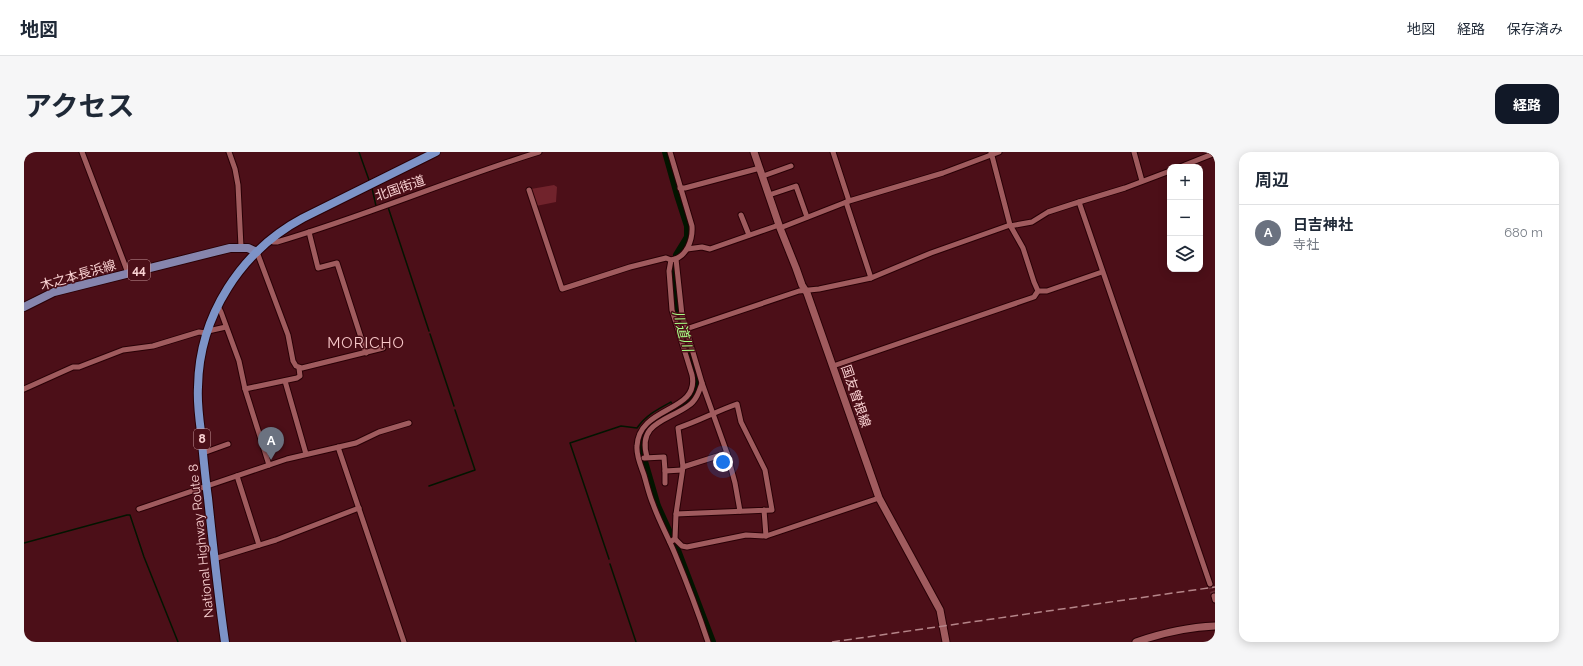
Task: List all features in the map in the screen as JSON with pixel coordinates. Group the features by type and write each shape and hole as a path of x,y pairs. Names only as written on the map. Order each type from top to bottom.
{"highway":[{"name":"National Highway Route 8","path":"224,642 206,487 198,386 200,361 207,332 218,306 236,276 269,239 298,220 436,152"}],"main road":[{"name":"国友曽根線","path":"754,152 779,227 807,293 879,498 940,610 946,642"},
{"name":"木之本長浜線","path":"24,307 54,292 230,248 241,247 252,249 257,252"},
{"path":"1136,642 1180,629 1198,626 1215,626"}],"street":[{"path":"82,152 128,273"},
{"path":"229,152 235,169 238,185 241,247"},
{"name":"北国街道","path":"269,239 272,242 277,242 309,232 520,155 539,152"},
{"path":"670,152 692,226 692,238 687,248 674,259 669,271 672,310 692,375 692,383 691,390 684,400 651,418 638,436 637,445 643,459 653,505 686,581 708,642"},
{"path":"833,152 871,278"},
{"path":"687,248 702,247 710,249 779,227 847,202 937,175 992,153 999,152"},
{"path":"1134,152 1142,181"},
{"path":"992,153 1010,226 1023,248 1038,291"},
{"path":"1187,164 1214,153"},
{"path":"763,176 791,166"},
{"path":"680,188 685,188 760,168"},
{"path":"686,329 737,311 805,290 819,289 871,278 930,253 1010,226 1032,222 1048,212 1125,188 1167,172"},
{"path":"769,195 796,186 807,217"},
{"path":"529,190 562,289 630,266 666,258 674,259"},
{"path":"1079,202 1210,584"},
{"path":"741,215 750,235"},
{"path":"309,232 318,268 337,263 366,353"},
{"path":"246,389 299,377 299,368 293,361 288,335 257,252"},
{"path":"674,259 680,308 702,383 736,483 740,511"},
{"path":"1038,291 1050,290 1102,272"},
{"path":"833,366 1034,297 1038,291"},
{"path":"218,306 239,361 269,465"},
{"path":"24,389 73,367 79,367 122,350 153,346 198,332 207,332 226,326"},
{"path":"299,368 383,348"},
{"path":"285,381 306,454"},
{"path":"643,459 645,443 650,430 657,423 689,406 698,395 702,383"},
{"path":"676,514 772,510 765,470 742,422 737,404 678,428 682,469 676,514 675,539 682,546 687,547 746,535 766,536 879,498"},
{"path":"139,509 269,465 306,454 356,443 379,432 408,423"},
{"path":"203,453 228,444"},
{"path":"338,447 404,642"},
{"path":"665,471 682,469 727,453"},
{"path":"643,459 664,457 665,483"},
{"path":"237,476 260,545"},
{"path":"214,559 260,545 359,508"},
{"path":"764,510 766,536"},
{"path":"670,542 675,539"}],"shaded area":[{"path":"554,185 557,187 556,202 536,206 531,189"}],"waterway":[{"path":"359,152 369,180"},
{"name":"川道川","path":"666,152 688,226 688,237 677,255"},
{"path":"372,188 376,206"},
{"path":"388,207 429,331"},
{"path":"671,537 657,506 641,451 643,436 650,426 659,418 689,401 694,391 696,378 676,309 673,264"},
{"path":"430,334 454,406"},
{"path":"609,559 570,443 621,426 637,428 644,419 652,413 671,402 672,404"},
{"path":"429,486 475,470 455,410"},
{"path":"24,543 130,515 144,557 178,642"},
{"path":"675,545 712,642"},
{"path":"610,564 636,642"}],"tunnel":[{"path":"1210,584 1214,596"}],"railway":[{"path":"832,642 1215,587"}],"place":[{"name":"日吉神社","path":"271,460"}],"district":[{"name":"MORICHO","path":"366,343"}]}
